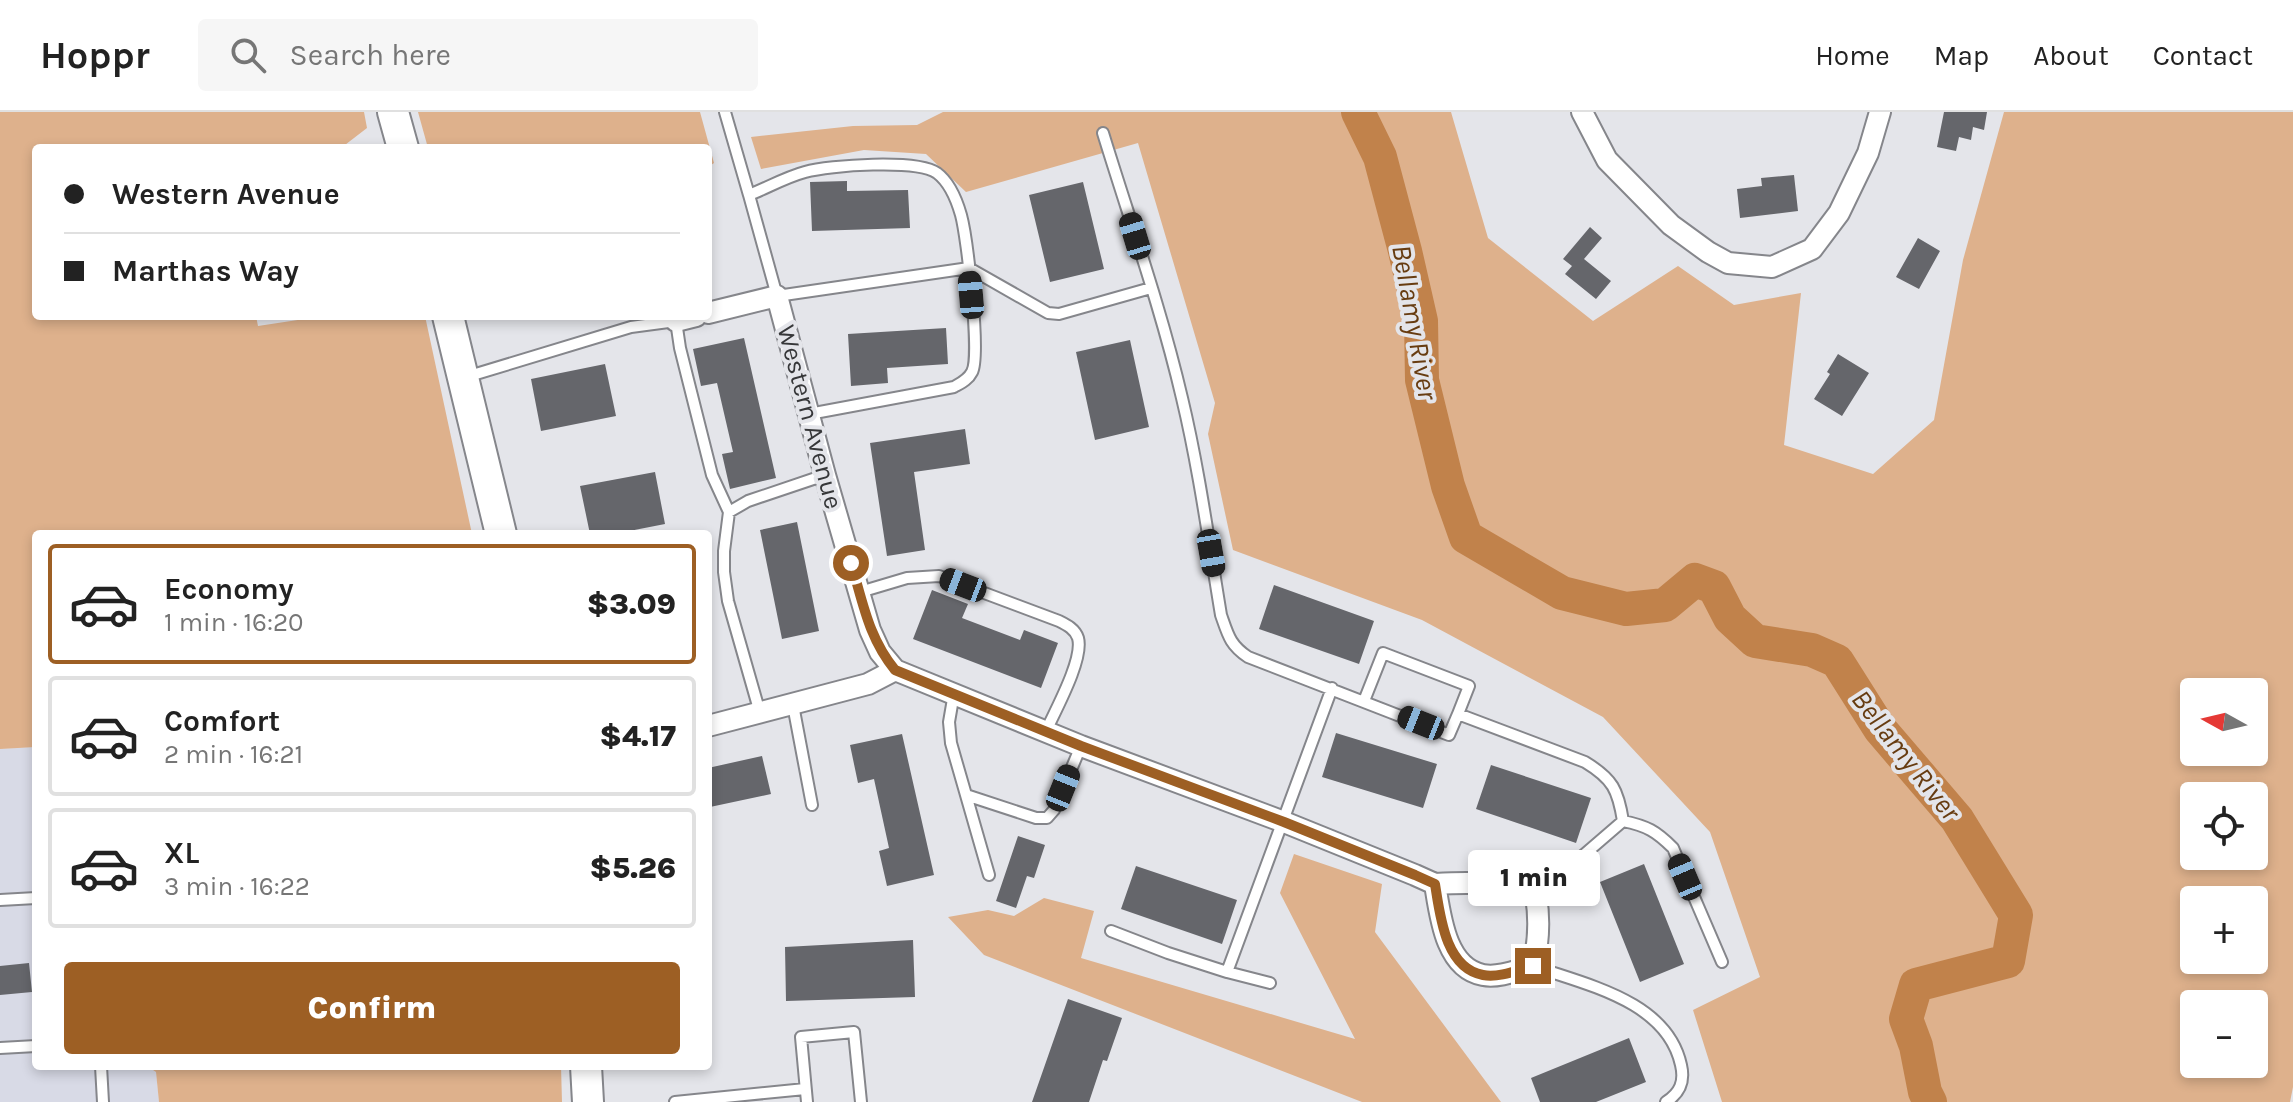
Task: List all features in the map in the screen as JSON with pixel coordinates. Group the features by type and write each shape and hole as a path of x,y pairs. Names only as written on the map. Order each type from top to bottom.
{"main road":[{"path":"393,112 402,144"},
{"path":"449,320 500,530"},
{"path":"586,1070 588,1102"}],"street":[{"path":"1582,112 1607,160 1671,225 1728,263 1772,267 1812,249 1839,213 1868,153 1880,112"},
{"path":"712,312 777,296"},
{"name":"Western Avenue","path":"777,296 870,630 880,652 895,670"},
{"path":"712,725 868,684 895,670 1435,884 1522,889 1536,896 1540,918 1533,966 1495,975 1482,975 1469,970 1448,942 1435,884"}],"lane":[{"path":"725,112 777,296 969,268 1048,313 1059,314 1151,288"},
{"path":"1103,133 1182,396 1196,460 1221,615 1235,648 1248,657 1449,735 1469,686 1383,653 1364,701"},
{"path":"749,195 804,172 826,168 916,165 937,173 952,191 966,234 976,362 972,373 954,387 809,414"},
{"path":"465,378 631,327 674,320"},
{"path":"686,320 680,348 712,475 729,512 724,551 728,601 760,713"},
{"path":"729,512 748,501 825,475"},
{"path":"860,592 907,578 939,576 1071,627 1077,636 1079,648 1076,662 1046,731"},
{"path":"1227,972 1332,688"},
{"path":"954,693 949,722 951,743 989,875"},
{"path":"793,705 812,805"},
{"path":"1458,714 1585,762 1602,772 1619,798 1623,821"},
{"path":"966,795 1036,818 1047,818 1054,810 1081,746"},
{"path":"1536,896 1623,821"},
{"path":"1623,821 1643,825 1659,834 1673,848 1722,962"},
{"path":"0,900 32,898"},
{"path":"1111,931 1168,953 1270,983"},
{"path":"1533,966 1622,999 1664,1028 1676,1047 1683,1080 1679,1093 1666,1102"},
{"path":"807,1102 801,1037 854,1032 861,1102"},
{"path":"0,1048 32,1046"},
{"path":"101,1070 103,1102"},
{"path":"675,1102 805,1089"}],"shaded area":[{"path":"0,112 364,112 367,128 346,144 32,144 32,320 257,320 258,326 298,320 426,320 471,530 32,530 32,747 0,749"},
{"path":"418,112 700,112 709,144 427,144"},
{"path":"943,112 1451,112 1488,238 1593,321 1678,266 1734,305 1801,293 1784,445 1873,474 1934,420 1963,260 2004,112 2293,112 2293,1087 2290,1102 1722,1102 1693,1010 1760,977 1710,832 1603,717 1422,620 1233,550 1208,434 1215,403 1138,143 966,192 926,154 864,150 761,169 751,137 853,126 917,125"},
{"path":"32,747 32,1070 153,1070 156,1072 159,1102 0,1102 0,749"},
{"path":"1294,854 1382,884 1375,932 1501,1102 1362,1102 984,955 948,917 988,910 1014,916 1044,898 1094,911 1081,958 1355,1039 1280,893"},
{"path":"153,1070 561,1070 562,1102 159,1102 156,1072"}],"building":[{"path":"1944,112 1987,112 1984,130 1973,127 1971,140 1959,137 1956,151 1937,147"},
{"path":"1794,175 1798,211 1740,218 1737,189 1762,186 1761,178"},
{"path":"847,181 847,191 908,190 910,228 812,231 810,182"},
{"path":"1083,182 1104,269 1050,282 1029,195"},
{"path":"1590,227 1602,238 1584,259 1611,281 1596,299 1565,274 1572,266 1563,259"},
{"path":"1918,238 1940,251 1919,289 1896,277"},
{"path":"946,328 948,364 887,368 888,383 851,386 848,334"},
{"path":"744,338 776,478 730,489 722,454 733,452 717,383 701,386 693,349"},
{"path":"1130,340 1149,427 1095,440 1076,352"},
{"path":"1838,354 1869,373 1842,416 1814,399"},
{"path":"605,364 616,416 541,431 531,379"},
{"path":"965,429 970,464 914,472 925,550 887,556 870,443"},
{"path":"655,472 665,524 634,530 589,530 580,486"},
{"path":"797,522 819,631 782,639 760,530"},
{"path":"1274,585 1374,621 1359,664 1259,629"},
{"path":"932,590 968,604 962,618 1020,640 1024,630 1058,643 1041,688 913,639"},
{"path":"1336,733 1437,764 1423,808 1322,777"},
{"path":"902,734 934,875 887,886 879,851 889,848 874,779 858,783 850,745"},
{"path":"762,756 771,794 712,807 712,767"},
{"path":"1491,765 1591,798 1576,843 1476,809"},
{"path":"1018,836 1045,845 1034,878 1027,876 1016,908 996,901"},
{"path":"1644,864 1684,964 1640,982 1600,882"},
{"path":"1136,866 1237,900 1222,944 1121,909"},
{"path":"913,940 915,997 786,1001 785,947"},
{"path":"29,963 32,992 0,995 0,966"},
{"path":"1068,999 1122,1018 1107,1061 1103,1060 1089,1102 1032,1102"},
{"path":"1629,1038 1646,1082 1596,1102 1540,1102 1531,1078"}],"waterway":[{"name":"Bellamy River","path":"1358,112 1380,157 1405,251 1421,321 1422,380 1448,486 1466,537 1562,593 1626,609 1665,605 1695,580 1714,587 1730,618 1755,641 1812,650 1837,661 1880,729 1957,819 2016,915 2008,961 1916,985 1906,1019 1930,1102"}],"route":[{"path":"851,563 870,630 880,652 895,670 1435,884 1448,942 1469,970 1482,975 1495,975 1533,966"}]}
